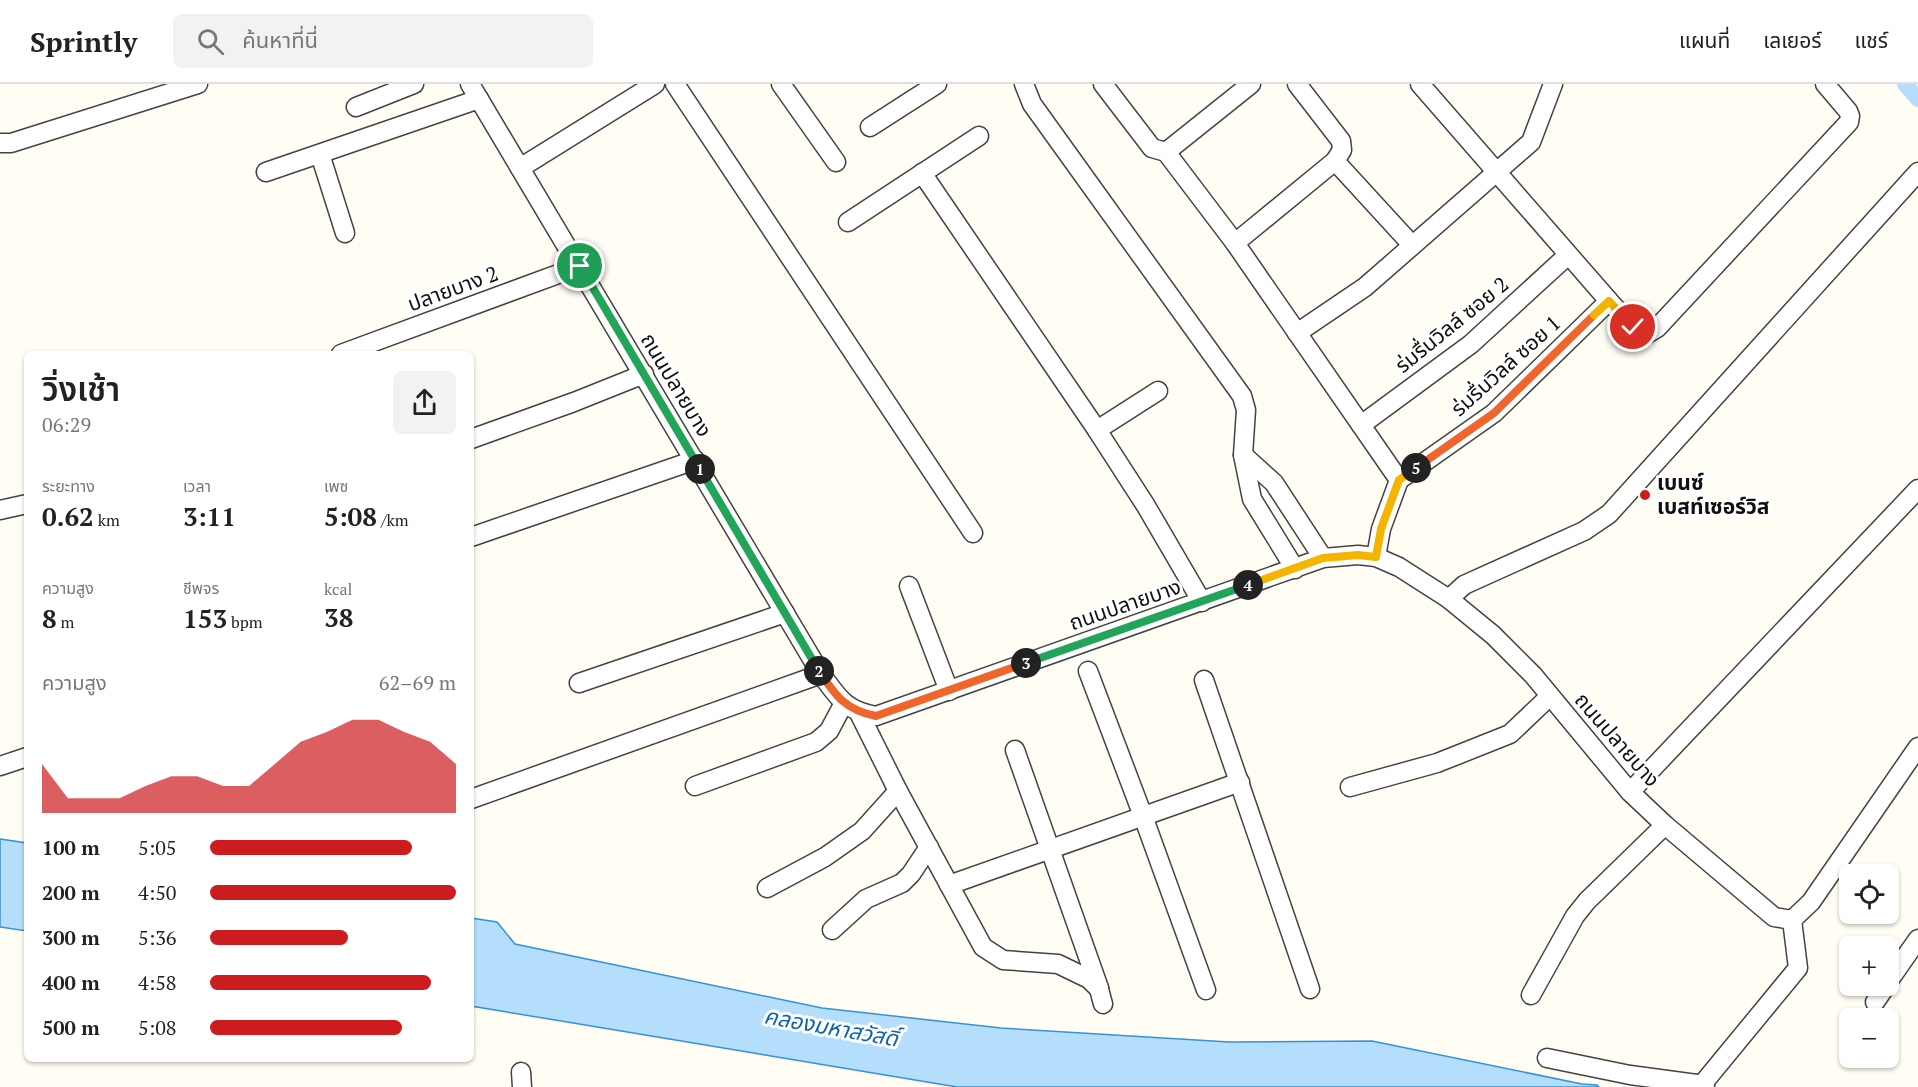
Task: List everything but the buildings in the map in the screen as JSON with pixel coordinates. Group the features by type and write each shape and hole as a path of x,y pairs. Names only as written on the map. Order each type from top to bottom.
{"street":[{"path":"0,143 11,143 198,84"},
{"path":"356,107 414,84"},
{"path":"520,168 655,84"},
{"path":"675,84 973,533"},
{"path":"781,84 836,162"},
{"path":"870,127 937,84"},
{"path":"1024,84 1032,104 1242,396 1246,410 1243,455 1252,499 1295,568"},
{"path":"1103,84 1152,148 1166,152 1235,243 1399,480 1381,529 1376,557"},
{"path":"1166,152 1251,84"},
{"path":"1235,243 1335,161 1342,150 1341,141 1296,84"},
{"path":"1420,84 1633,327 1642,332 1651,333 1848,122 1850,116 1848,111 1825,84"},
{"path":"1297,333 1365,287 1531,142 1553,84"},
{"path":"266,172 320,154 475,92"},
{"name":"ถนนปลายบาง","path":"475,92 821,674 844,704 860,713 876,716 1323,558 1358,555 1376,557 1399,567 1449,599 1493,635 1533,675 1630,792 1665,825 1774,917 1792,920"},
{"path":"848,222 979,136"},
{"path":"320,154 345,233"},
{"path":"1335,161 1412,245"},
{"path":"1449,599 1464,585 1584,531 1609,514 1918,172"},
{"path":"922,173 1097,430 1146,506 1202,602"},
{"name":"ร่มรื่นวิลล์ ซอย 2","path":"1361,424 1471,344 1568,255"},
{"name":"ปลายบาง 2","path":"349,351 580,266"},
{"name":"ร่มรื่นวิลล์ ซอย 1","path":"1399,480 1494,413 1609,301"},
{"path":"474,438 644,374"},
{"path":"1097,430 1158,392"},
{"path":"1243,455 1274,483 1323,558"},
{"path":"474,536 695,460"},
{"path":"1630,792 1918,489"},
{"path":"0,510 24,505"},
{"path":"909,586 949,691"},
{"path":"579,683 785,613"},
{"path":"1088,671 1206,990"},
{"path":"474,798 821,674"},
{"path":"1204,680 1310,989"},
{"path":"1350,787 1437,763 1510,734 1550,696"},
{"path":"694,786 816,742 829,731 844,704"},
{"path":"860,713 898,791 983,947 1003,960 1058,964 1089,979 1101,997 1015,750"},
{"path":"1547,1058 1630,1075 1705,1086 1705,1081 1798,968 1792,920 1811,902 1918,747"},
{"path":"0,766 24,758"},
{"path":"950,885 1240,782"},
{"path":"767,888 825,857 862,831 898,791"},
{"path":"1530,995 1575,916 1587,901 1665,825"},
{"path":"832,930 866,899 902,883 929,847"},
{"path":"1899,967 1918,939"},
{"path":"1875,1002 1879,996"}],"water":[{"path":"0,839 24,843 24,931 0,927"},
{"name":"คลองมหาสวัสดิ์","path":"474,918 497,922 515,944 822,1008 1001,1028 1229,1042 1372,1041 1599,1087 957,1087 474,1006"}],"waterway":[{"path":"1905,84 1918,99"}],"place":[{"name":"เบนซ์ เบสท์เซอร์วิส","path":"1645,495"}],"route":[{"path":"580,266 821,674 844,704 860,713 876,716 1323,558 1358,555 1376,557 1381,529 1399,480 1494,413 1609,301 1633,327"}]}
